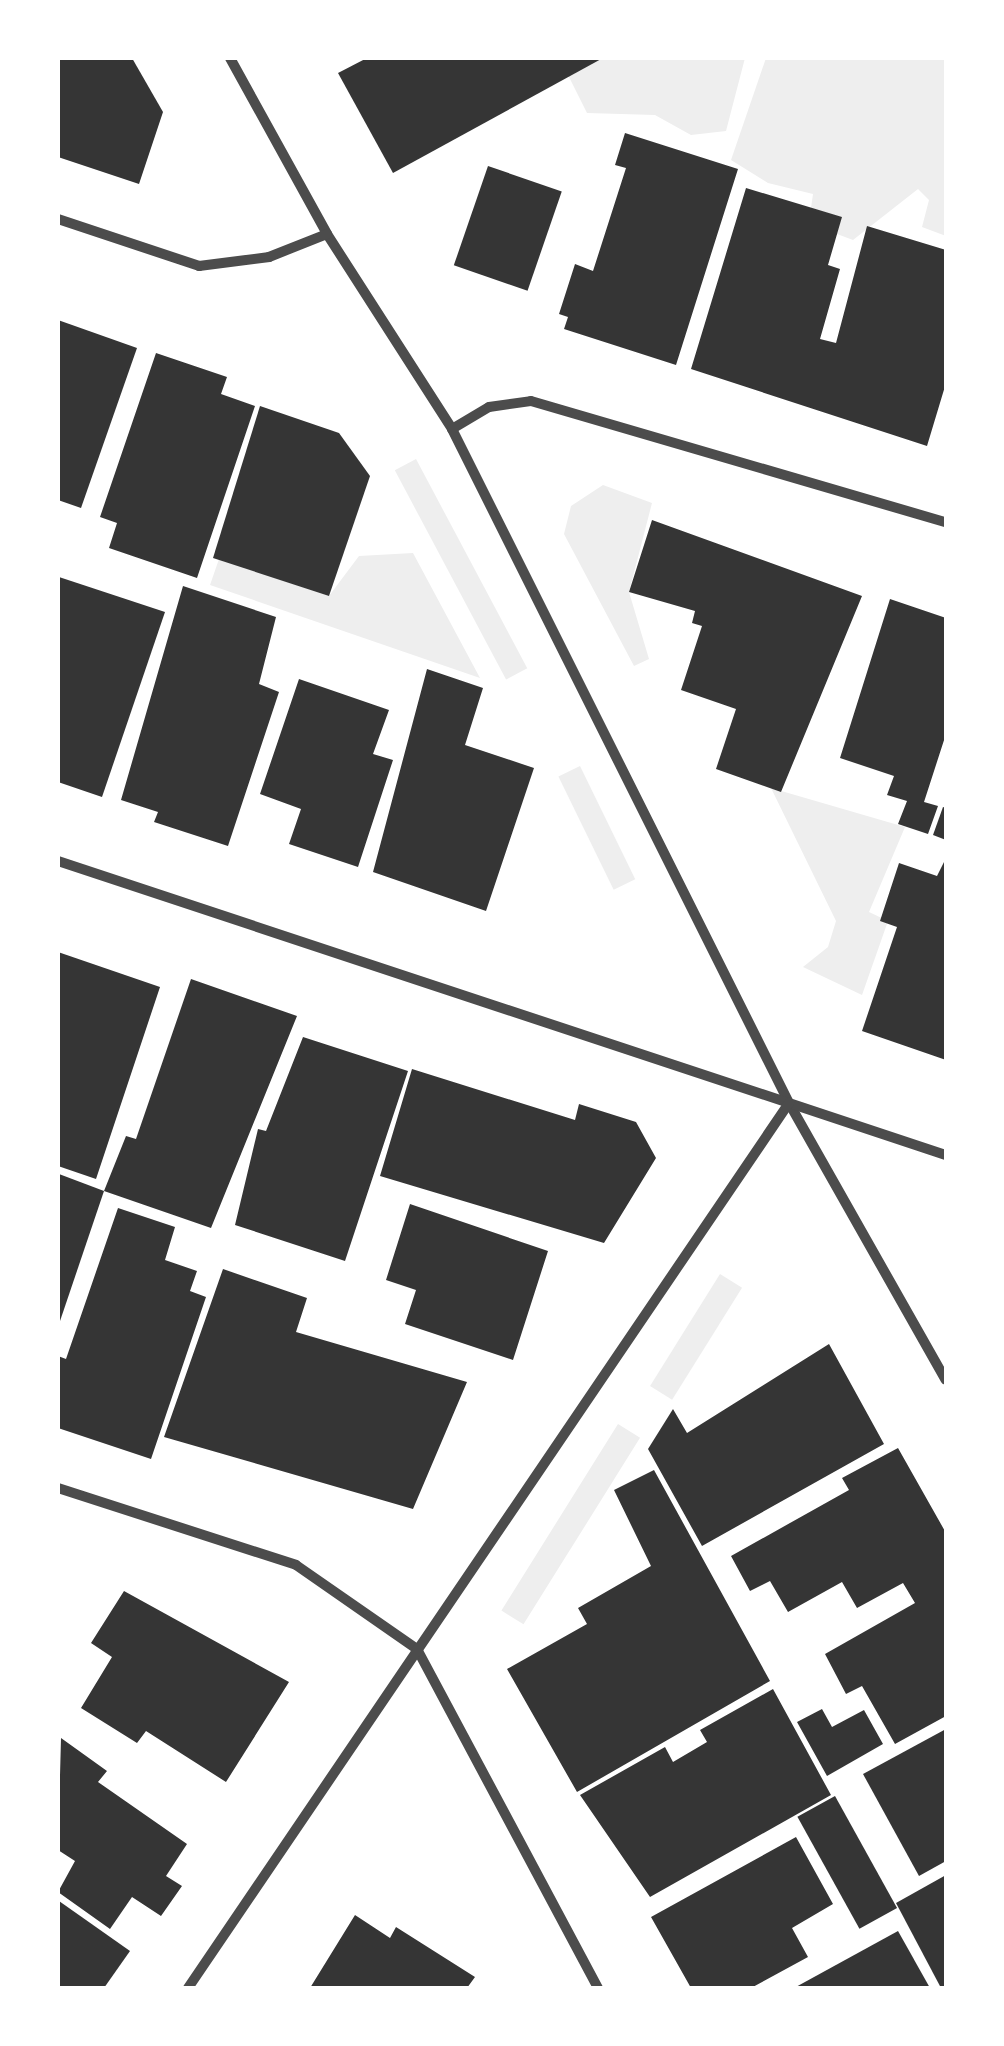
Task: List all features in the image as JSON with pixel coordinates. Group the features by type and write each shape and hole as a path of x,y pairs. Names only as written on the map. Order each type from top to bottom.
{"street":[{"path":"230,58 328,234 452,429 789,1103 946,1380"},
{"path":"58,220 199,266 268,257 328,234"},
{"path":"452,429 489,407 531,401 946,522"},
{"path":"58,861 946,1155"},
{"path":"188,1988 789,1103"},
{"path":"58,1488 296,1565 417,1648 598,1988"}],"shaded area":[{"path":"574,58 745,58 726,131 691,135 655,115 587,113 569,77"},
{"path":"766,58 946,58 946,236 922,227 929,200 918,189 853,240 837,234 841,217 811,208 813,194 768,183 731,160"},
{"path":"416,459 527,668 506,680 395,470"},
{"path":"603,485 652,503 629,592 649,659 634,666 564,534 571,506"},
{"path":"413,553 480,678 210,585 219,559 329,596 359,556"},
{"path":"580,766 635,879 614,890 558,777"},
{"path":"771,788 905,827 869,912 888,921 862,995 803,967 828,947 836,921"},
{"path":"720,1274 742,1288 672,1400 650,1386"},
{"path":"618,1424 640,1438 523,1624 501,1611"}],"building":[{"path":"58,58 132,58 163,112 139,184 58,157"},
{"path":"367,58 603,58 393,173 338,73"},
{"path":"625,133 738,169 676,365 564,329 568,317 559,314 575,264 593,271 626,168 615,165"},
{"path":"488,166 562,191 528,291 454,265"},
{"path":"746,188 842,217 828,265 840,269 820,339 836,343 867,226 946,250 946,383 927,446 691,369"},
{"path":"58,320 137,348 81,508 58,500"},
{"path":"156,353 227,377 221,394 255,406 197,578 109,548 117,523 100,517"},
{"path":"260,406 339,433 370,476 329,596 213,558"},
{"path":"652,520 862,596 781,792 716,769 736,709 681,690 702,626 692,623 695,611 629,592"},
{"path":"59,577 165,612 102,797 58,782"},
{"path":"183,586 276,617 259,684 279,692 228,846 154,822 158,812 121,800"},
{"path":"890,599 946,618 946,734 924,802 938,806 928,834 898,824 907,801 887,795 894,776 840,758"},
{"path":"427,669 483,688 465,745 534,768 486,911 373,872"},
{"path":"299,679 389,710 373,754 393,760 358,867 289,844 301,809 260,794"},
{"path":"943,807 946,808 946,840 933,835"},
{"path":"946,858 946,1060 862,1031 897,927 880,921 899,863 937,876"},
{"path":"58,952 160,987 96,1179 58,1166"},
{"path":"191,979 297,1016 211,1228 104,1191 126,1136 136,1139"},
{"path":"303,1037 408,1071 345,1261 235,1225 258,1129 266,1131"},
{"path":"412,1069 575,1120 579,1104 636,1122 656,1158 604,1243 380,1176"},
{"path":"59,1174 104,1191 58,1327 58,1178"},
{"path":"410,1204 548,1251 513,1360 405,1324 416,1290 386,1280"},
{"path":"118,1208 175,1227 165,1260 197,1271 190,1291 206,1297 151,1459 58,1428 58,1356 66,1359"},
{"path":"223,1269 307,1298 296,1332 467,1382 413,1509 164,1437"},
{"path":"829,1344 884,1444 702,1546 648,1449 673,1409 687,1433"},
{"path":"898,1448 946,1533 946,1716 895,1744 862,1686 846,1694 825,1654 915,1603 903,1583 857,1608 842,1582 788,1612 770,1581 750,1591 731,1556 849,1490 842,1478"},
{"path":"654,1470 770,1681 577,1792 507,1669 587,1624 578,1608 651,1566 614,1490"},
{"path":"124,1591 289,1682 226,1782 146,1731 137,1743 81,1708 112,1657 91,1643"},
{"path":"773,1689 831,1795 650,1897 580,1795 665,1747 673,1762 707,1742 700,1730"},
{"path":"822,1709 832,1727 864,1710 883,1744 827,1776 797,1722"},
{"path":"946,1729 946,1861 919,1876 863,1774"},
{"path":"61,1738 107,1771 98,1782 187,1844 166,1876 182,1886 161,1916 132,1897 110,1929 58,1892 75,1861 58,1850"},
{"path":"835,1796 897,1908 859,1929 797,1817"},
{"path":"796,1837 833,1904 792,1928 808,1957 751,1988 691,1988 651,1917"},
{"path":"946,1875 946,1988 941,1988 896,1903"},
{"path":"59,1901 130,1951 104,1988 58,1988"},
{"path":"355,1915 390,1938 396,1927 475,1977 467,1988 310,1988"},
{"path":"898,1931 930,1988 794,1988"}]}
